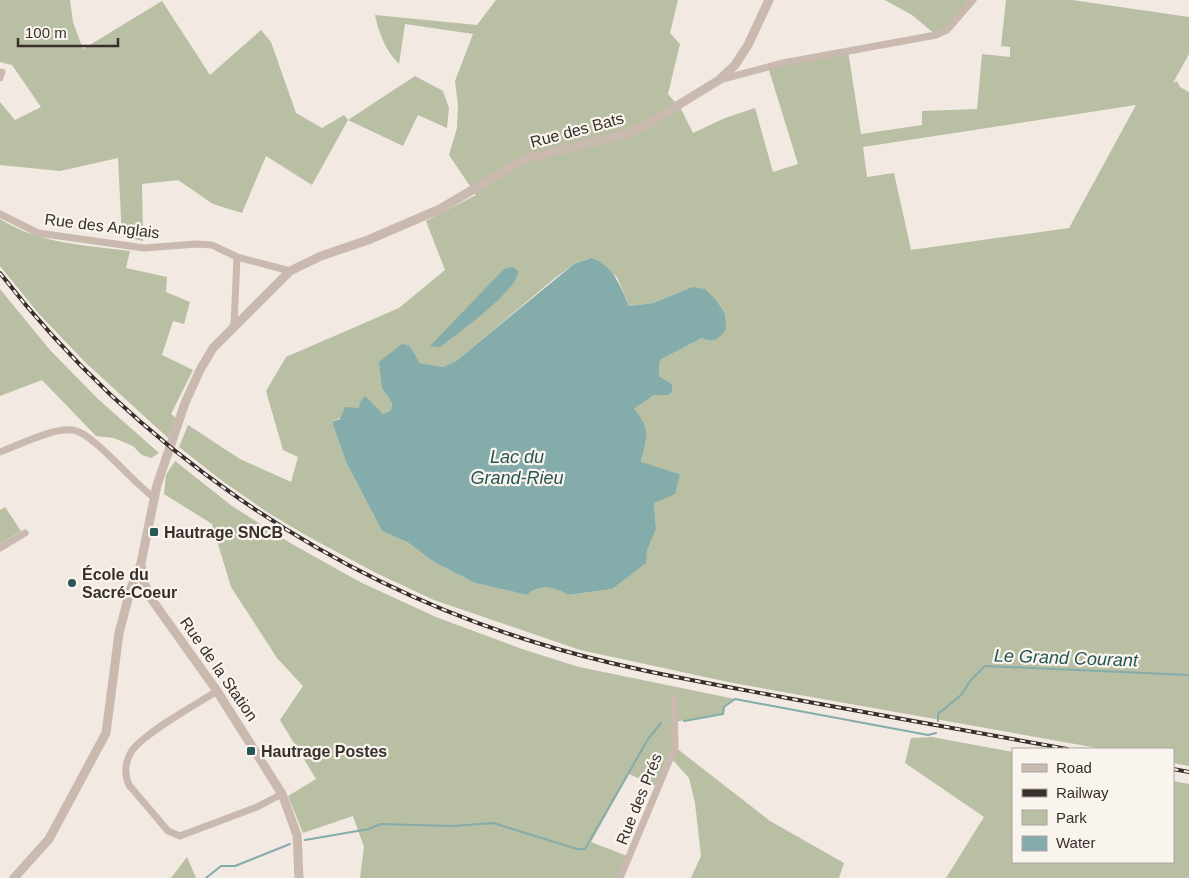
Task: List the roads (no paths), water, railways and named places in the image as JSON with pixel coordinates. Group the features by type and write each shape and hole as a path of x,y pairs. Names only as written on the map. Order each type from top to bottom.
{"street":[{"path":"718,80 734,65 748,45 769,0"},
{"name":"Rue des Bats","path":"141,563 155,498 173,440 200,370 213,348 290,271 321,256 368,240 440,209 525,159 600,142 631,132 646,125 718,80 783,63 936,36 946,30 973,0"},
{"name":"Rue des Anglais","path":"0,214 38,233 144,248 196,244 212,245 237,257 290,271"},
{"path":"234,325 237,257"},
{"path":"0,452 50,434 73,430 84,434 140,488 155,498"},
{"path":"0,548 26,533"},
{"path":"14,878 49,839 106,733 119,633 130,591 141,563"},
{"name":"Rue de la Station","path":"141,563 143,580 150,597 217,690 282,794 297,835 299,878"},
{"path":"217,690 138,743 126,764 126,779 129,785 168,830 180,836 256,807 282,794"},
{"name":"Rue des Prés","path":"620,878 675,747 674,699"}],"water":[{"name":"Lac du Grand-Rieu","path":"591,258 599,261 615,277 629,306 653,303 692,287 705,289 716,300 725,314 726,329 718,338 710,340 702,338 660,360 659,376 672,384 672,392 668,395 654,395 634,409 643,422 646,434 641,462 680,474 675,494 654,503 656,529 647,551 646,563 612,589 568,595 552,588 542,588 532,591 527,595 475,583 434,562 407,542 382,531 346,462 332,422 340,419 345,407 359,408 360,402 365,396 383,414 391,410 392,403 382,388 379,362 402,344 410,346 420,363 443,367 456,361 574,264"},
{"path":"513,267 518,271 516,279 498,300 472,323 440,347 430,346 504,269"}],"waterway":[{"name":"Le Grand Courant","path":"938,721 938,714 961,695 971,680 985,666 1189,675"},
{"name":"Le Grand Courant","path":"684,721 723,714 724,707 735,699 928,735 936,733"},
{"name":"Le Grand Courant","path":"305,840 369,829 380,824 453,826 493,823 577,849 585,849 648,739 661,723"},
{"name":"Le Grand Courant","path":"206,878 221,866 235,866 290,844"}],"railway":[{"path":"0,273 53,336 111,395 173,449 239,498 309,543 381,582 457,615 534,642 628,667 1062,748"},
{"path":"1174,769 1189,772"}],"place":[{"name":"Hautrage SNCB","path":"154,532"},
{"name":"École du Sacré-Coeur","path":"72,583"},
{"name":"Hautrage Postes","path":"251,751"}]}
